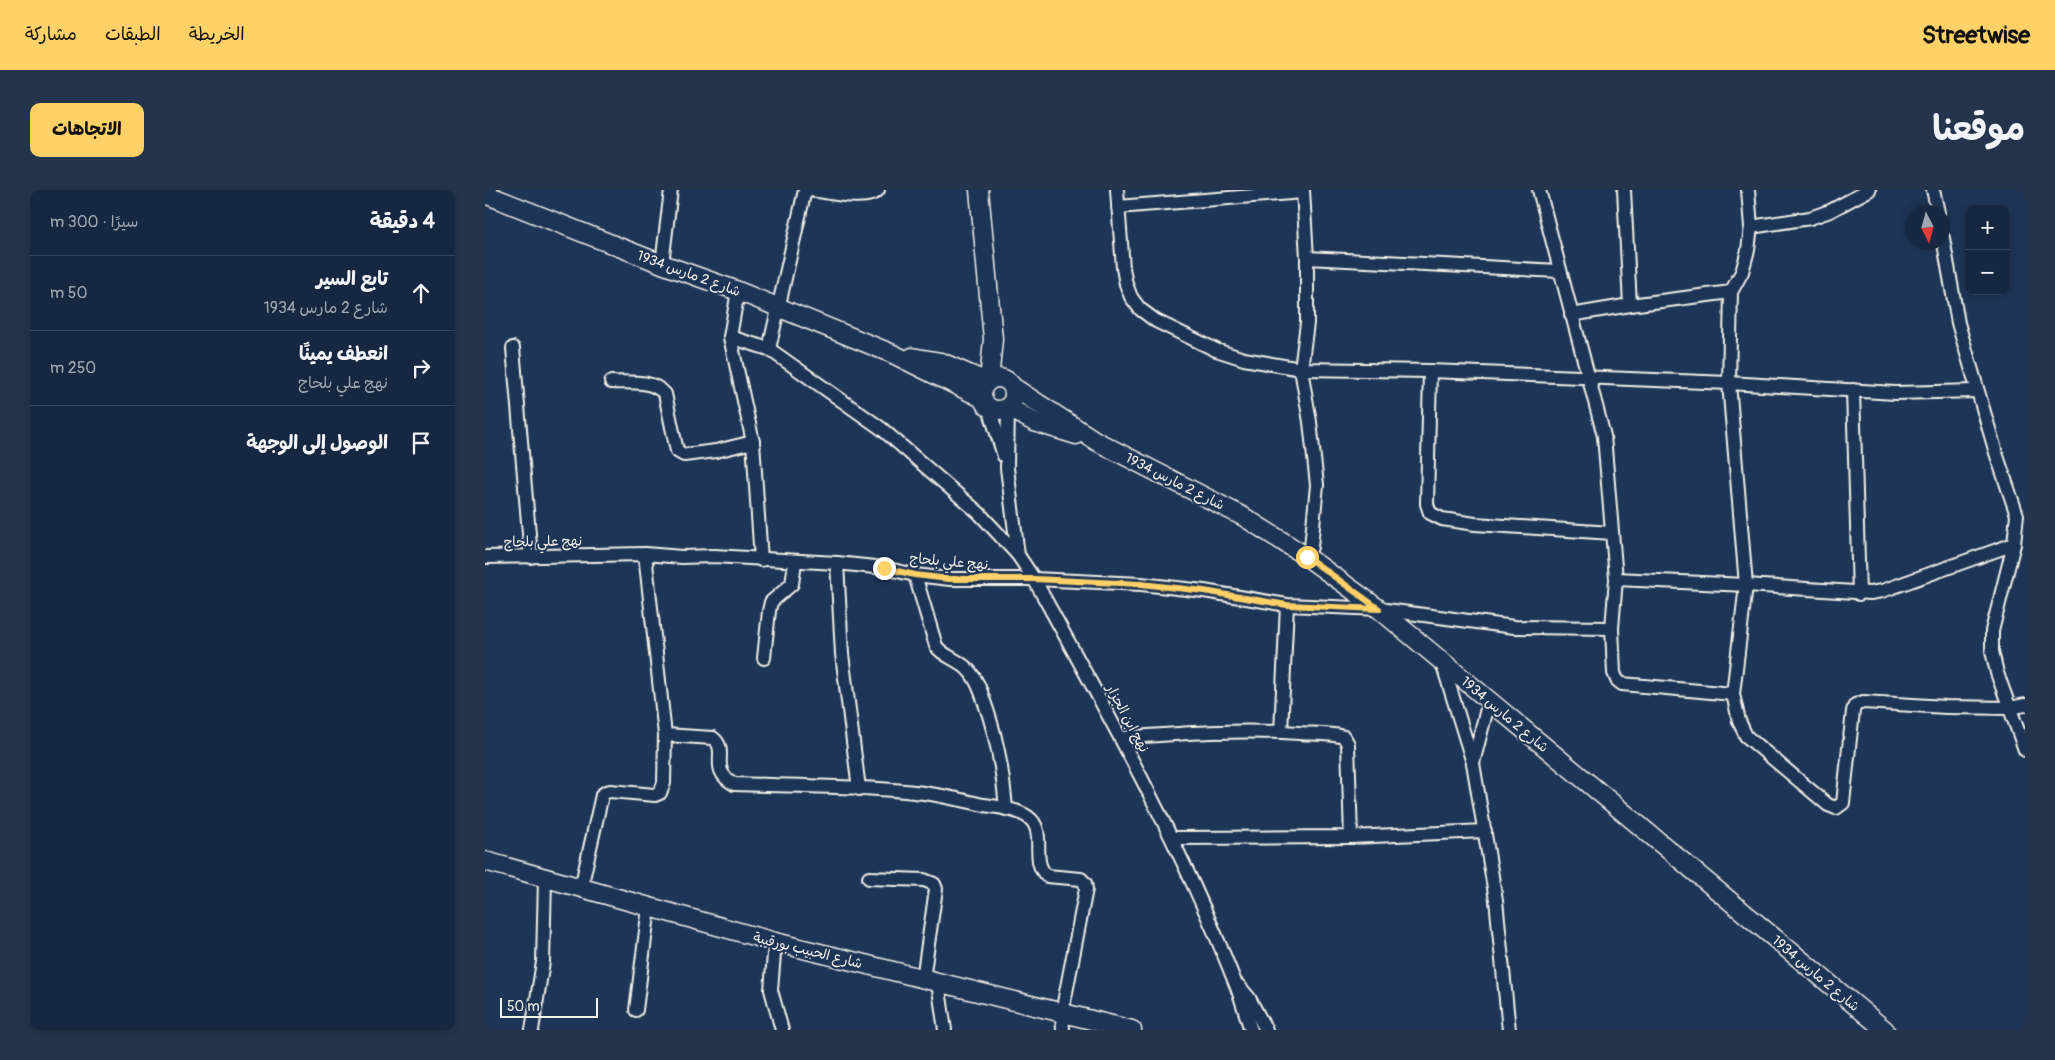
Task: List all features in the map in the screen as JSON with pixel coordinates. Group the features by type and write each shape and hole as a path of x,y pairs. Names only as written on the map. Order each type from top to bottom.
{"street":[{"path":"662,264 671,190"},
{"path":"769,348 805,190"},
{"path":"812,190 870,196 878,190"},
{"path":"979,190 993,339 987,392 1007,468"},
{"path":"1117,190 1126,284 1131,297 1140,309 1156,321 1217,350 1244,359 1301,369 1430,371 1729,383 1895,393 1977,391"},
{"path":"1539,190 1604,436 1615,579 1612,628 1614,673 1617,680 1622,684 1733,694"},
{"path":"1624,190 1629,305"},
{"path":"1748,190 1751,227 1748,250 1744,265 1731,292 1729,383 1746,585 1733,694 1739,721 1746,736 1828,805 1836,808 1843,803 1855,705 1863,702 1946,707 2010,708 2025,705"},
{"path":"1751,227 1810,218 1830,211 1869,190"},
{"path":"1933,190 1936,205"},
{"path":"1118,208 1303,191 1307,258 1307,323 1301,369 1310,422 1317,485 1311,546 1307,557"},
{"name":"شارع 2 مارس 1934","path":"485,194 662,264 738,291 987,392"},
{"path":"1945,250 1958,323 1977,391 1996,454 2021,513 1997,608 1992,638 1992,651 1997,673 2025,750"},
{"path":"1307,258 1559,271"},
{"path":"738,291 730,337 753,442 761,560"},
{"path":"1571,315 1629,305 1731,292"},
{"path":"730,337 769,348 882,429 979,513 1018,555"},
{"path":"993,339 1014,398 1008,407 1007,468"},
{"path":"513,348 531,557"},
{"path":"1430,371 1427,504 1434,516 1475,524 1612,533"},
{"path":"987,392 998,378 1010,384"},
{"path":"611,382 652,384 660,388 665,394 677,451 684,455 716,451 753,442"},
{"name":"شارع 2 مارس 1934","path":"1010,384 1096,441 1244,517 1307,557 1379,609 1885,1030"},
{"path":"1853,390 1859,594"},
{"path":"987,392 999,410 1008,407"},
{"name":"شارع 2 مارس 1934","path":"1008,407 1034,422 1096,441"},
{"name":"نهج ابن الجزار","path":"1007,468 1018,555 1034,579 1122,738 1172,838 1235,981 1251,1030"},
{"path":"1615,579 1746,585 1859,594 1882,591 2014,544"},
{"path":"581,888 602,795 610,791 655,795 659,793 664,783 665,735 645,554"},
{"name":"نهج علي بلحاج","path":"485,557 645,554 837,563 884,568 915,575 959,579 1034,579 1141,584 1204,591 1287,605 1379,609 1514,627 1612,628"},
{"path":"764,658 771,602 792,584 795,562"},
{"path":"837,563 842,654 859,789"},
{"path":"915,575 935,646 939,651 965,665 980,689 992,723 1003,774 1006,809"},
{"path":"1281,732 1287,605"},
{"path":"1442,661 1473,763 1496,900 1509,1030"},
{"path":"1473,763 1489,701"},
{"path":"1122,738 1188,732 1281,732 1339,736 1347,740 1351,837"},
{"path":"665,735 713,738 719,746 723,777 734,784 859,789 925,794 1006,809 1027,815 1034,822 1038,830 1040,865 1043,872 1047,876 1081,879 1085,883 1087,895 1063,1021"},
{"path":"1172,838 1351,837 1485,831"},
{"name":"شارع الحبيب بورقيبة","path":"485,862 775,942 931,981 1063,1021 1133,1030"},
{"path":"869,878 924,880 934,884 936,889 931,981 945,1030"},
{"path":"532,1030 543,962 545,879"},
{"path":"636,1010 649,907"},
{"path":"775,942 771,990 782,1030"},
{"name":"نهج ابن الجزار","path":"1235,981 1249,998 1266,1030"}],"route":[{"path":"884,568 915,575 949,579 1081,580 1141,584 1204,591 1287,605 1379,609 1307,557"}]}
